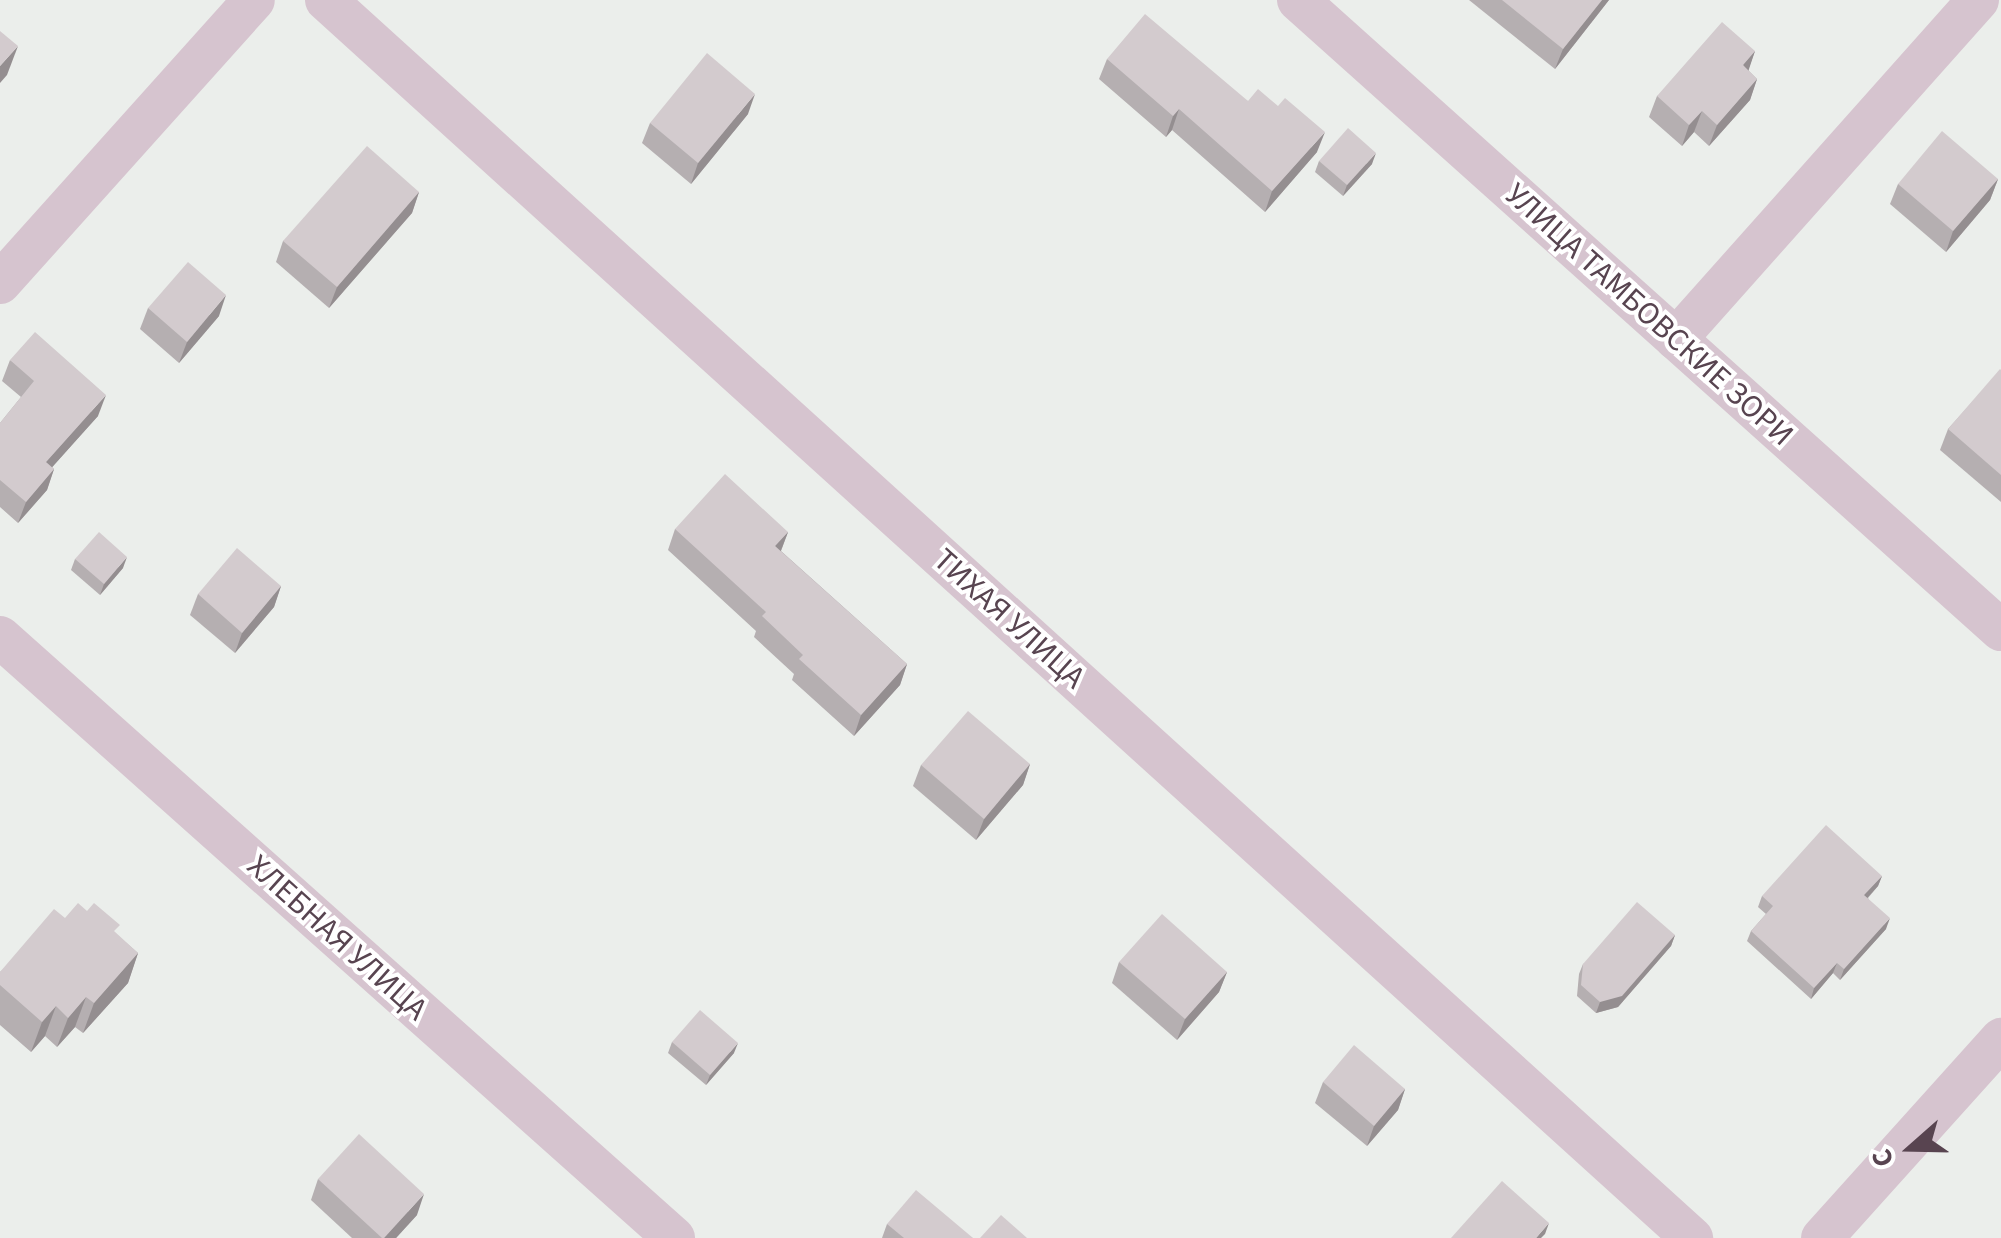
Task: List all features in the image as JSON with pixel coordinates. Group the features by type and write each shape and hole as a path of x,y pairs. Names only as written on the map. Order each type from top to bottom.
{"street":[{"path":"0,283 254,0"},
{"name":"ТИХАЯ УЛИЦА","path":"326,0 1692,1238"},
{"name":"УЛИЦА ТАМБОВСКИЕ ЗОРИ","path":"1298,0 2001,630"},
{"path":"1676,339 1978,0"},
{"name":"ХЛЕБНАЯ УЛИЦА","path":"0,637 674,1238"},
{"path":"1822,1238 2001,1039"}],"building":[{"path":"1502,0 1602,0 1563,49"},
{"path":"1145,14 1248,101 1258,89 1278,106 1285,98 1325,132 1272,191 1179,109 1173,116 1107,59"},
{"path":"1722,22 1755,51 1743,65 1757,79 1717,125 1702,111 1689,125 1657,96"},
{"path":"0,31 18,46 0,66"},
{"path":"707,53 755,94 698,163 650,123"},
{"path":"1348,128 1376,153 1347,185 1319,161"},
{"path":"1942,131 1998,179 1953,231 1898,184"},
{"path":"367,146 419,192 337,287 283,241"},
{"path":"188,262 226,295 187,342 148,308"},
{"path":"35,332 106,395 46,462 54,469 26,502 0,480 0,423 34,381 10,360"},
{"path":"2001,370 2001,475 1948,429"},
{"path":"725,474 788,532 775,546 907,664 861,715 799,659 803,655 762,616 766,612 675,529"},
{"path":"99,532 127,557 104,584 75,559"},
{"path":"237,548 281,586 242,633 198,594"},
{"path":"968,711 1030,764 984,819 921,765"},
{"path":"1826,825 1882,876 1864,895 1890,918 1844,969 1837,963 1814,988 1751,931 1773,906 1762,896"},
{"path":"1637,902 1675,935 1622,996 1600,1002 1581,985 1583,964"},
{"path":"78,903 87,911 94,903 120,925 114,931 138,953 94,1003 86,997 68,1018 56,1006 42,1022 0,985 0,972 54,909 65,918"},
{"path":"1162,914 1227,972 1185,1019 1119,962"},
{"path":"700,1010 738,1043 710,1075 672,1042"},
{"path":"1354,1045 1405,1089 1374,1126 1323,1082"},
{"path":"359,1134 424,1194 384,1238 318,1179"},
{"path":"1502,1181 1549,1223 1536,1238 1451,1238"},
{"path":"916,1190 973,1238 904,1238 887,1224"},
{"path":"1001,1215 1027,1238 980,1238"}]}
